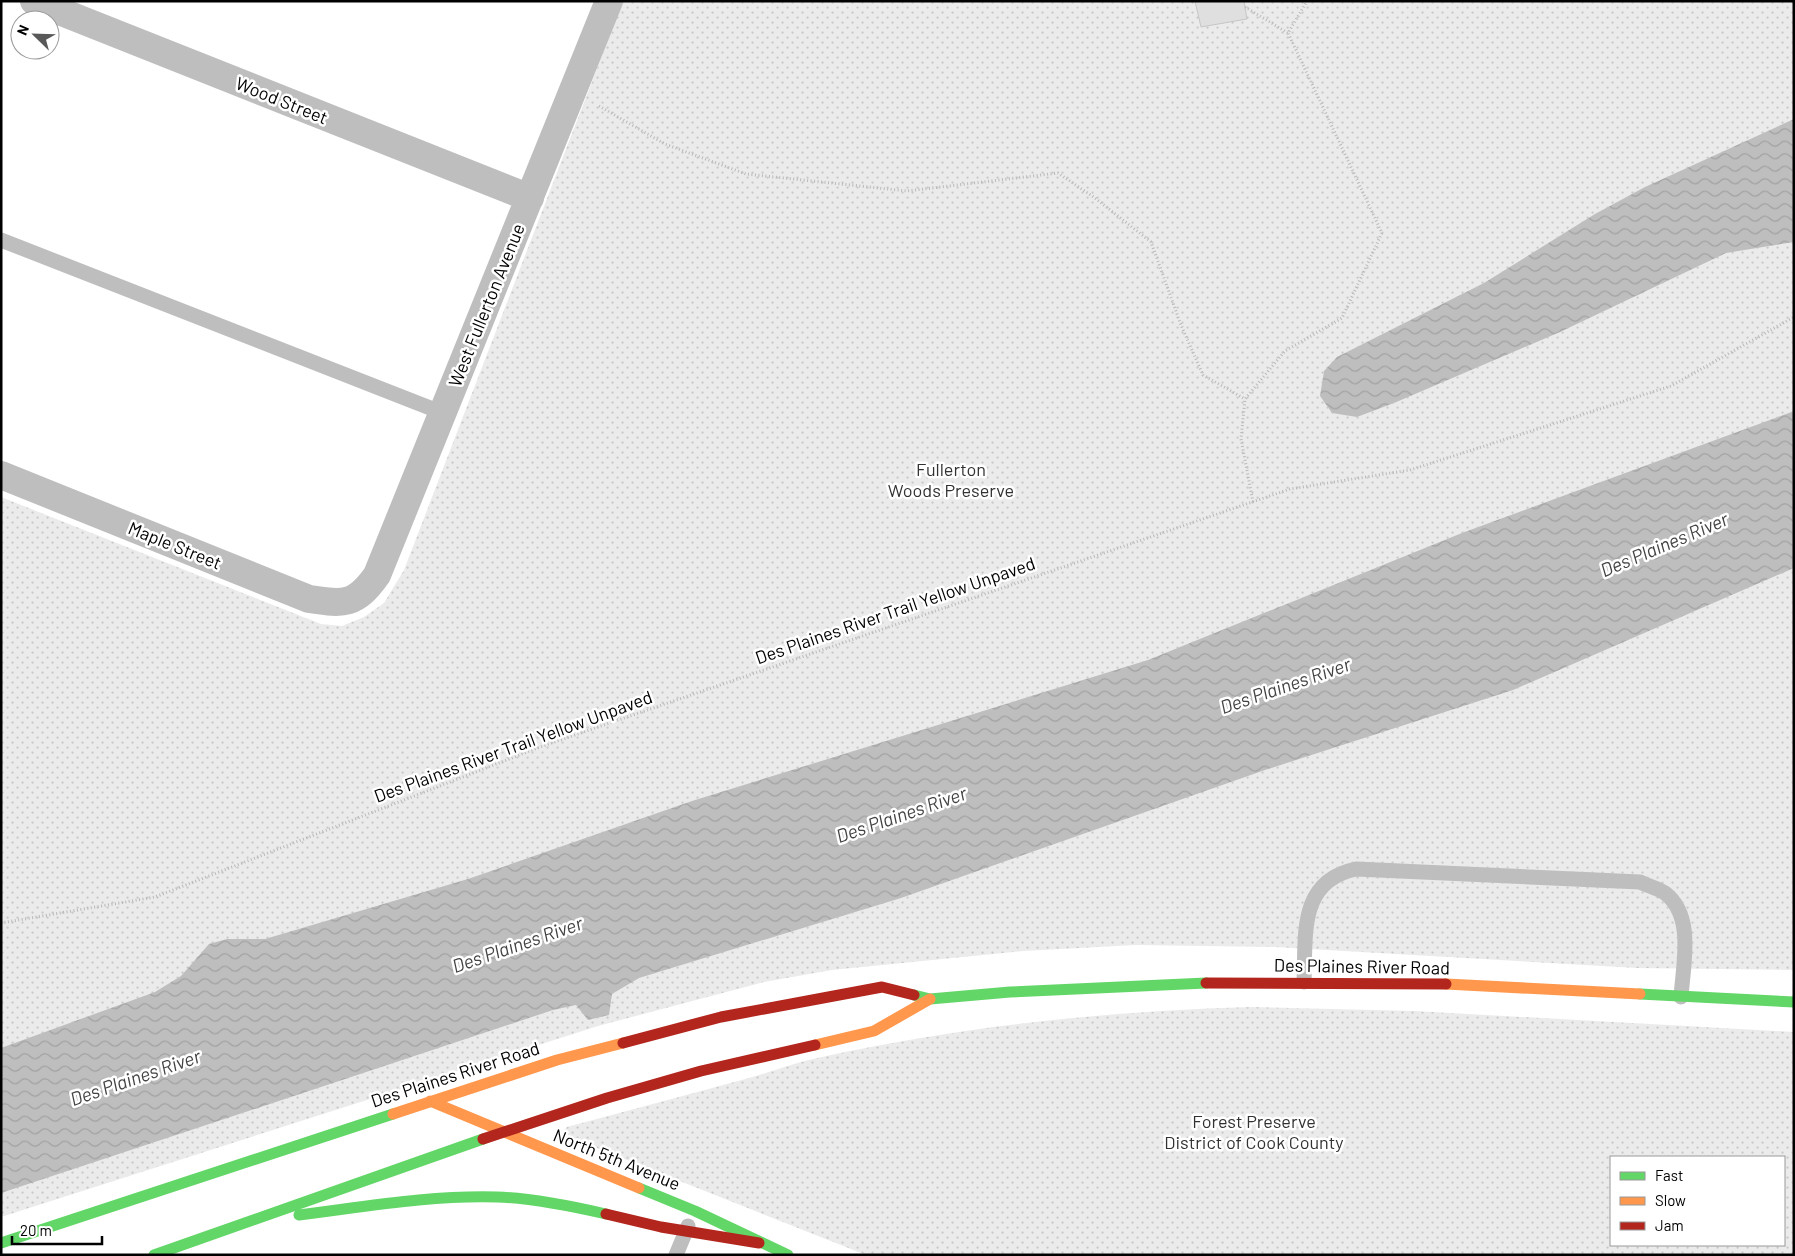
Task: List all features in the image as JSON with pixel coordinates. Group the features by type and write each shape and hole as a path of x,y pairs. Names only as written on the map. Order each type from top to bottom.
{"main road":[{"name":"Des Plaines River Road","path":"1,1244 557,1060 721,1016 882,987 930,999 1010,992 1221,982 1432,983 1794,1002"},
{"name":"Des Plaines River Road","path":"154,1255 418,1160 607,1098 701,1071 874,1031 930,999"},
{"name":"North 5th Avenue","path":"430,1101 695,1211 759,1243 788,1255"},
{"path":"250,1221 443,1198 498,1197 576,1207 685,1231 759,1243"}],"street":[{"name":"Wood Street","path":"34,1 530,198"},
{"name":"West Fullerton Avenue","path":"352,600 365,591 377,575 609,1"},
{"name":"Maple Street","path":"1,474 309,599 337,603 352,600"}],"lane":[{"path":"1,240 443,413"},
{"path":"1304,982 1308,917 1318,890 1338,872 1366,869 1640,882 1658,889 1675,903 1684,929 1682,997"},
{"path":"676,1255 695,1211"},
{"path":"199,1239 201,1255"}],"path":[{"path":"1288,33 1307,1"},
{"path":"1245,6 1288,33 1382,233 1342,318 1285,350 1245,399 1241,439 1253,502"},
{"path":"599,106 665,144 746,174 907,191 1058,173 1095,198 1151,242 1181,325 1203,375 1245,399"},
{"name":"Des Plaines River Trail Yellow Unpaved","path":"1,923 155,897 540,747 1290,489 1410,470 1670,386 1794,317"}],"green space":[{"name":"Fullerton Woods Preserve","path":"623,1 1794,1 1794,970 1637,968 1275,947 1136,945 1023,951 832,970 764,982 598,1026 1,1217 1,497 321,624 342,626 364,617 384,603 404,570"},
{"name":"Forest Preserve District of Cook County","path":"1252,1007 1414,1011 1794,1032 1794,1255 866,1255 564,1135 564,1130 567,1127 822,1057 875,1046 982,1029 1090,1016"}],"water":[{"path":"1794,119 1794,242 1726,253 1560,332 1357,417 1332,413 1320,396 1324,371 1337,357 1484,283 1595,214 1645,187"},
{"name":"Des Plaines River","path":"1794,411 1794,568 1513,690 1265,770 901,898 639,978 612,994 609,1015 588,1020 576,1005 553,1010 1,1193 1,1048 155,992 181,976 209,944 227,939 265,939 468,879 692,801 1148,660 1462,533"}],"building":[{"path":"1195,1 1244,1 1247,19 1201,27"}],"traffic: fast":[{"path":"914,995 930,999 1010,992 1206,983"},
{"path":"1640,994 1794,1002"},
{"path":"1,1243 393,1114"},
{"path":"154,1255 483,1139"},
{"path":"639,1188 695,1211 788,1255"},
{"path":"299,1215 398,1202 472,1197 497,1197 538,1201 606,1214"}],"traffic: slow":[{"path":"1446,984 1640,994"},
{"path":"815,1045 874,1031 930,999"},
{"path":"393,1114 557,1060 623,1043"},
{"path":"430,1101 639,1188"}],"traffic: jam":[{"path":"1206,983 1446,984"},
{"path":"623,1043 721,1017 882,987 914,995"},
{"path":"483,1139 607,1098 701,1071 815,1045"},
{"path":"606,1214 661,1227 759,1243"}]}
